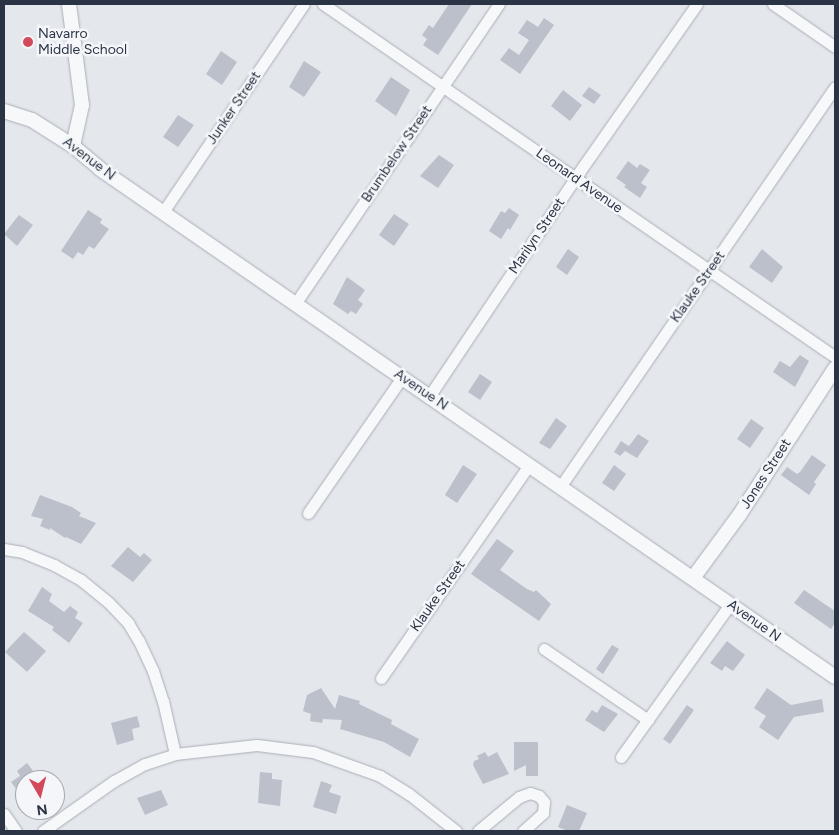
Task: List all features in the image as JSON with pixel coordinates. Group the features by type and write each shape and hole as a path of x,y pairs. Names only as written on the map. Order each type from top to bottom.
{"street":[{"path":"69,4 82,105 73,146"},
{"name":"Junker Street","path":"163,212 304,4"},
{"name":"Leonard Avenue","path":"323,4 835,357"},
{"name":"Brumbelow Street","path":"295,304 500,4"},
{"name":"Marilyn Street","path":"430,395 576,178 697,4"},
{"path":"773,4 835,47"},
{"name":"Klauke Street","path":"560,487 835,87"},
{"name":"Avenue N","path":"4,112 32,120 73,146 100,169 430,395 835,677"},
{"name":"Jones Street","path":"693,578 740,514 835,368"},
{"path":"308,513 402,377"},
{"name":"Klauke Street","path":"381,678 529,465"},
{"path":"4,549 22,552 81,580 109,603 128,623 139,641 152,671 163,702 175,754"},
{"path":"621,757 730,604"},
{"path":"544,649 648,720"},
{"path":"43,831 114,781 145,764 175,754 257,745 313,752 380,776 409,794 456,831"},
{"path":"478,831 519,797 530,793 539,796 544,802 544,813 523,831"},
{"path":"4,814 16,831"}],"building":[{"path":"449,4 472,4 438,55 423,45 427,39 422,35 429,25 433,28"},
{"path":"544,18 554,25 520,74 500,60 509,48 519,55 529,40 518,33 527,20 538,27"},
{"path":"221,51 237,62 222,85 206,74"},
{"path":"304,61 321,72 304,97 289,87"},
{"path":"391,77 410,90 396,116 375,101"},
{"path":"589,87 601,95 594,104 582,96"},
{"path":"563,90 582,105 570,121 551,106"},
{"path":"178,115 194,125 178,147 163,137"},
{"path":"439,155 454,165 438,188 420,176"},
{"path":"628,161 637,168 640,164 650,170 641,183 647,187 640,198 624,187 626,185 616,178"},
{"path":"509,208 519,215 510,230 508,228 501,239 489,231 501,211 505,213"},
{"path":"88,210 102,219 100,223 109,229 94,249 89,246 83,255 78,252 73,259 61,251"},
{"path":"394,214 409,224 394,246 379,235"},
{"path":"19,215 33,225 17,246 4,234"},
{"path":"568,249 579,257 567,275 556,267"},
{"path":"762,249 783,267 772,283 749,267"},
{"path":"347,277 365,290 358,300 363,304 356,314 351,311 348,314 333,304"},
{"path":"800,355 809,361 795,387 773,372 780,361 790,367"},
{"path":"480,374 492,382 480,400 468,392"},
{"path":"556,418 567,426 550,449 539,443"},
{"path":"751,419 764,428 750,448 737,439"},
{"path":"638,434 649,441 637,458 625,451 620,456 614,452 621,441 629,446"},
{"path":"812,455 826,465 814,482 816,484 809,495 781,475 787,467 797,474"},
{"path":"463,465 477,474 457,503 445,495"},
{"path":"614,465 626,474 614,491 602,483"},
{"path":"40,495 72,507 81,513 79,516 96,523 81,544 65,538 50,528 50,530 40,526 43,519 31,516"},
{"path":"497,539 514,551 500,570 527,589 534,592 536,590 551,604 539,621 471,574"},
{"path":"128,547 140,557 144,553 152,560 133,582 111,566"},
{"path":"42,587 52,594 49,601 64,612 70,606 78,612 75,618 83,623 69,643 52,630 54,627 28,611"},
{"path":"804,590 835,611 835,623 831,629 794,603"},
{"path":"24,632 46,651 27,672 5,652"},
{"path":"727,641 745,655 733,671 725,666 722,671 710,663"},
{"path":"612,645 619,649 603,674 596,669"},
{"path":"321,688 335,709 339,695 360,701 359,704 392,720 391,724 419,739 410,757 384,742 340,729 342,720 323,719 322,723 310,721 311,714 303,711 307,695"},
{"path":"767,688 791,705 822,699 824,712 794,717 778,740 759,727 766,716 754,708"},
{"path":"602,705 618,714 604,732 585,720 592,710 597,713"},
{"path":"687,705 694,710 670,744 663,739"},
{"path":"137,716 140,727 132,729 134,740 117,745 111,723"},
{"path":"514,742 538,742 538,776 526,776 526,765 514,771"},
{"path":"485,752 488,757 497,752 509,774 483,784 473,765 474,761 479,759 477,756"},
{"path":"27,763 32,770 18,770"},
{"path":"260,772 272,773 272,779 282,780 280,806 258,803"},
{"path":"15,779 15,787 11,782"},
{"path":"321,781 332,785 329,792 341,796 336,814 313,807"},
{"path":"161,790 168,805 145,815 137,798"},
{"path":"567,805 587,813 579,831 568,831 558,827"}],"place":[{"name":"Navarro Middle School","path":"28,42"}]}
